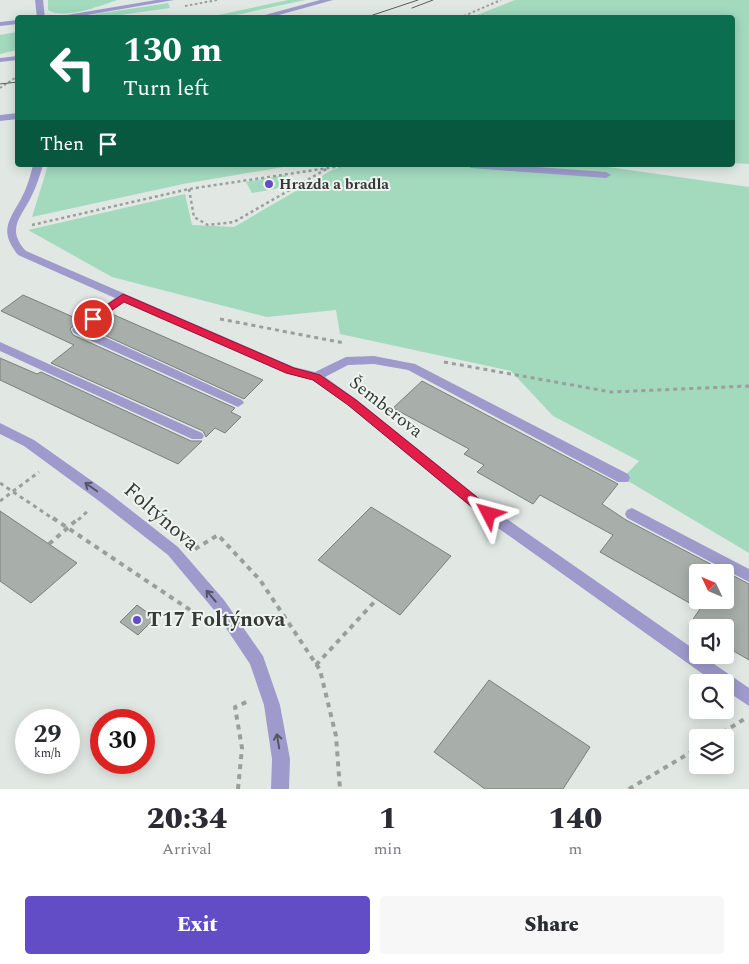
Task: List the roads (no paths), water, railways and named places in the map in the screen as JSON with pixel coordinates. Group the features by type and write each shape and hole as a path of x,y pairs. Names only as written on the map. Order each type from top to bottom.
{"street":[{"path":"39,0 41,15"},
{"path":"72,15 170,0"},
{"path":"269,15 329,0"},
{"path":"0,24 15,22"},
{"path":"0,60 15,58"},
{"path":"0,118 15,116"},
{"path":"5,224 32,188 37,167"},
{"path":"497,167 606,175"},
{"name":"Šemberova","path":"5,224 8,245 22,253 290,370 316,377 352,402 489,514 749,698"},
{"path":"123,297 78,330 238,403"},
{"path":"0,346 197,436"},
{"path":"316,377 346,361 374,360 411,367 623,478"},
{"name":"Foltýnova","path":"0,428 29,443 104,497 180,558 219,605 257,661 272,705 281,759 280,789"},
{"path":"632,514 749,576"}],"tram line":[{"path":"373,15 418,0"},
{"path":"412,8 433,0"},
{"path":"0,84 15,82"}],"place":[{"name":"Hrazda a bradla","path":"269,184"},
{"name":"T17 Foltýnova","path":"137,620"}]}
